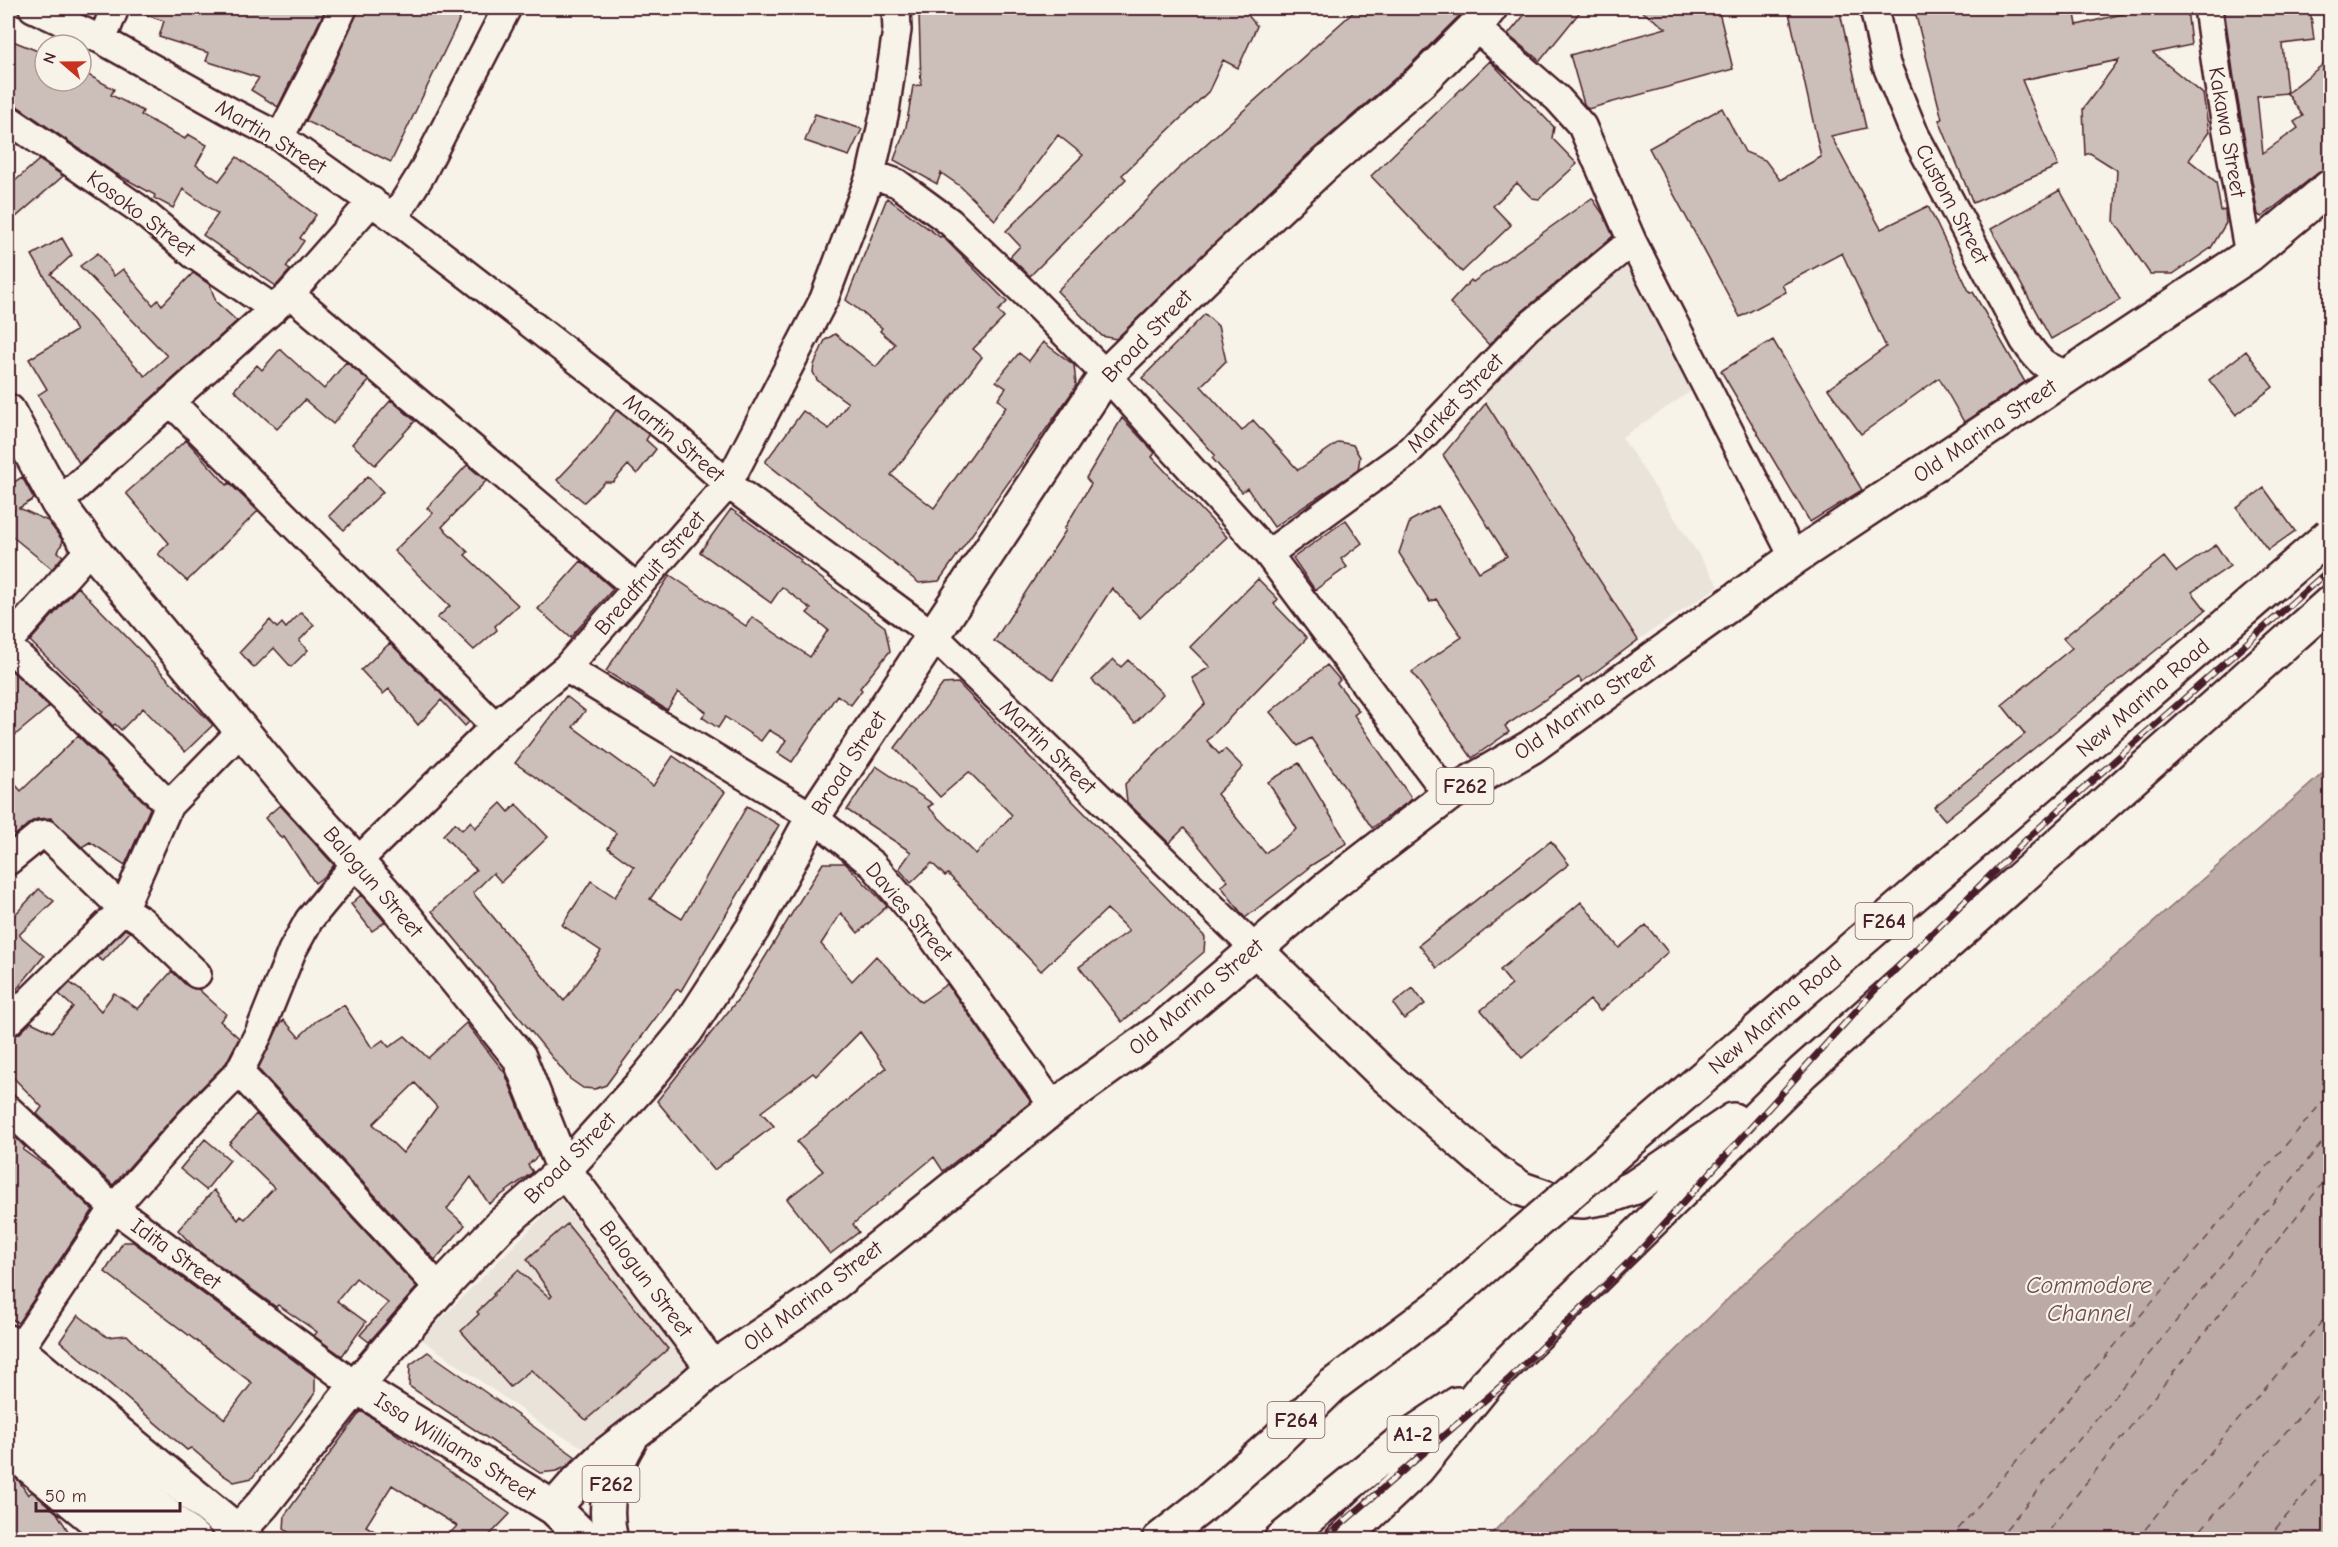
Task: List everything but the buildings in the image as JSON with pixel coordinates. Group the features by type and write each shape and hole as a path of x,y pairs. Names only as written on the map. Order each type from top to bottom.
{"main road":[{"name":"Broad Street","path":"238,1537 356,1386 440,1289 500,1226 564,1170 644,1082 686,1031 753,928 813,818 1106,375 1229,254 1322,167 1420,82 1483,17"},
{"name":"Old Marina Street","path":"554,1508 604,1456 713,1368 815,1299 1054,1107 1161,1030 1326,889 1448,795 1531,747 1794,558 2137,332 2249,255 2331,187"},
{"name":"Balogun Street","path":"8,411 58,503 91,548 285,783 393,902 519,1057 564,1170 713,1368"},
{"name":"New Marina Road","path":"1438,1307 2331,535"},
{"name":"F264","path":"1342,1539 1417,1469 1485,1384 1803,1072 2331,603"},
{"path":"1255,949 1382,1074 1497,1173 1522,1189 1551,1199 1583,1201 1607,1197 1633,1188 1803,1072"},
{"name":"F264","path":"1159,1539 1216,1495 1332,1386 1438,1307"},
{"path":"1193,1539 1233,1506 1333,1413 1438,1307"},
{"path":"11,1358 238,1537"},
{"path":"11,1358 195,1539"},
{"name":"A1-2","path":"1281,1539 1403,1440 1485,1384"},
{"name":"Issa Williams Street","path":"356,1386 554,1508"},
{"path":"8,1419 150,1539"},
{"name":"Old Marina Street","path":"611,1539 607,1523 613,1473 634,1433"},
{"path":"8,1449 119,1539"},
{"name":"F262","path":"554,1508 587,1539"}],"street":[{"name":"Martin Street","path":"33,8 102,40 229,111 280,136 372,201 664,427 728,484 933,635 1255,949"},
{"path":"102,40 116,8"},
{"path":"280,136 315,69 343,8"},
{"path":"394,218 422,173 507,8"},
{"name":"Breadfruit Street","path":"11,1358 114,1208 190,1122 239,1072 259,1033 292,951 309,920 356,863 495,726 566,668 728,484 824,299 871,174 885,111 897,30 896,8"},
{"name":"Custom Street","path":"1874,8 1886,64 1915,135 2024,340 2036,358 2048,368 2069,375"},
{"name":"Kakawa Street","path":"2208,8 2218,80 2249,255"},
{"path":"1483,17 1582,126 1632,241 1794,558"},
{"name":"Kosoko Street","path":"8,119 139,209 194,254 282,301 637,588"},
{"path":"871,174 897,183 950,222 1106,375 1268,554 1448,795"},
{"path":"58,503 172,403 282,301 372,201"},
{"name":"Market Street","path":"1268,554 1407,454 1528,327 1632,241"},
{"path":"172,403 495,726"},
{"path":"91,548 8,644 169,805"},
{"name":"Davies Street","path":"566,668 813,818 873,865 924,925 1054,1107"},
{"path":"8,1022 123,909 169,805 242,730"},
{"path":"8,861 40,835 46,834 123,909 142,921 197,974"},
{"path":"239,1072 440,1289"},
{"name":"Idita Street","path":"8,1108 114,1208 356,1386"}],"shaded area":[{"path":"1628,265 1699,386 1622,437 1719,586 1638,640 1480,392 1540,327"},
{"path":"560,1199 690,1363 587,1449 547,1428 421,1339"}],"water":[{"name":"Commodore Channel","path":"2330,767 2330,1539 1486,1539 1746,1281"}],"ferry route":[{"path":"1949,1540 2330,1093"},
{"path":"1997,1540 2330,1133"},
{"path":"2041,1540 2330,1174"},
{"path":"2136,1540 2330,1312"},
{"path":"2192,1540 2330,1381"},
{"path":"2266,1540 2330,1465"}],"railway":[{"path":"1323,1540 1508,1380 1637,1254 1874,991 2029,837 2330,569"}]}
